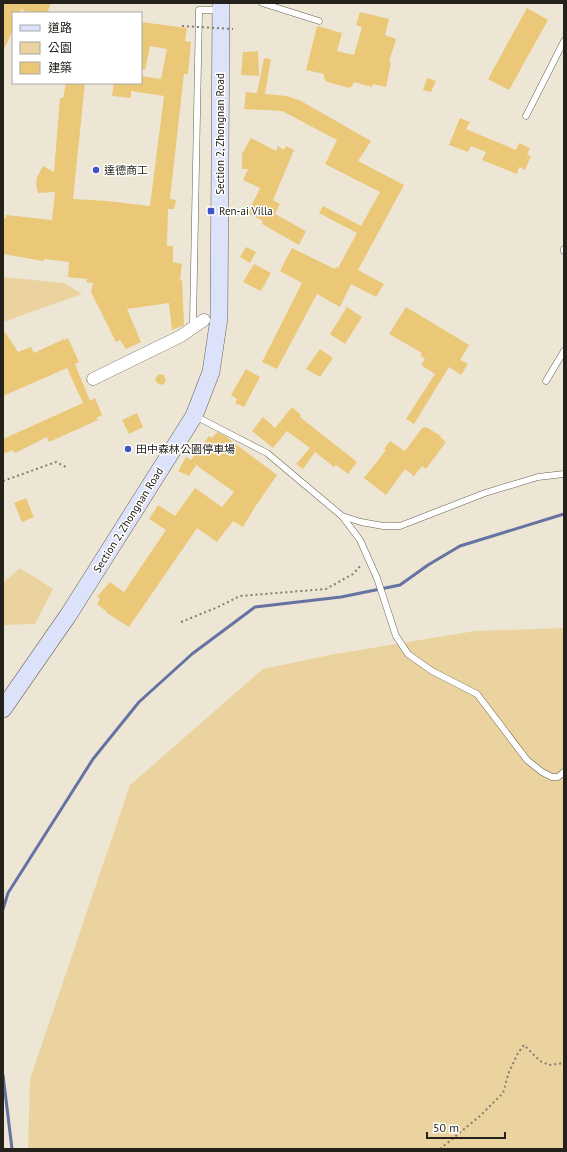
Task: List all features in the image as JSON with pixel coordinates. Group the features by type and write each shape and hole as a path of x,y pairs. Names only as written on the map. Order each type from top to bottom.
{"main road":[{"name":"Section 2, Zhongnan Road","path":"3,709 69,614 194,416 211,372 221,7"}],"street":[{"path":"93,379 181,336 212,319"}],"lane":[{"path":"262,3 319,20"},
{"path":"212,319 193,322 199,10 221,7"},
{"path":"526,116 564,41"},
{"path":"546,381 564,351"},
{"path":"194,416 267,453 342,516 360,540 377,578 396,636 408,654 432,671 477,694 527,760 542,772 552,777 558,777 564,772"},
{"path":"342,516 361,522 383,526 400,526 485,493 538,477 564,474"}],"path":[{"path":"182,26 234,29"},
{"path":"3,481 56,462 68,468"},
{"path":"181,622 240,596 326,589 353,574 368,557"},
{"path":"440,1149 480,1116 503,1093 509,1072 524,1046 540,1061 549,1065 564,1063"}],"green space":[{"path":"3,277 64,283 82,294 3,322"},
{"path":"20,568 53,589 35,624 3,625 3,583"},
{"path":"564,628 564,1149 28,1149 30,1079 130,785 263,669 335,654 475,631"}],"building":[{"path":"3,3 51,3 47,12 26,12 21,9 20,12 12,12 12,32 3,51"},
{"path":"527,8 548,20 509,90 488,79"},
{"path":"360,12 389,19 385,35 396,39 389,62 391,63 386,87 373,84 372,87 354,82 349,88 327,82 324,78 324,74 306,70 317,26 342,33 337,51 354,55 362,27 356,25"},
{"path":"142,22 187,28 185,41 191,42 188,74 184,74 170,199 176,200 174,209 168,209 167,246 173,246 173,262 182,264 180,281 182,280 184,325 172,330 169,303 127,309 141,342 126,349 120,340 116,342 91,292 93,283 86,282 87,279 68,277 69,262 44,259 43,261 3,254 3,219 6,218 6,215 52,220 55,192 38,193 36,184 37,177 43,166 54,172 60,98 63,98 66,84 85,84 73,199 150,206 164,96 131,91 131,98 112,96 114,84 142,84 142,76 161,79 167,49 150,46 145,70 142,69"},
{"path":"258,51 259,76 241,75 243,52"},
{"path":"264,58 271,59 265,94 287,96 301,101 371,141 358,161 404,185 358,270 384,284 376,297 351,284 340,307 317,294 277,369 262,362 302,283 280,271 292,248 335,269 336,267 338,268 357,233 319,213 323,206 361,226 380,192 325,164 337,140 282,111 244,109 246,92 257,93"},
{"path":"427,78 436,81 431,92 423,90"},
{"path":"460,118 470,122 466,129 516,150 519,143 530,148 527,155 531,156 525,170 519,167 517,174 482,160 486,152 471,146 468,152 449,145"},
{"path":"251,138 276,151 278,146 284,150 286,146 294,150 273,200 280,204 275,214 306,231 299,245 262,224 263,221 248,213 260,188 243,180 248,169 242,169 242,154"},
{"path":"246,247 256,252 250,263 240,257"},
{"path":"254,264 271,273 261,291 243,282"},
{"path":"347,307 362,317 345,344 330,334"},
{"path":"406,307 469,345 460,360 468,364 461,375 449,367 414,424 406,419 435,374 421,365 425,359 420,355 422,353 389,334"},
{"path":"3,329 18,352 31,347 34,353 68,338 79,362 75,364 90,401 95,398 102,415 96,418 98,420 49,442 47,437 15,453 13,450 3,454 3,439 83,403 67,368 3,396"},
{"path":"320,349 333,358 320,377 306,369"},
{"path":"246,369 260,377 244,407 235,403 237,399 231,395"},
{"path":"159,374 164,375 166,381 163,385 157,383 155,379"},
{"path":"292,407 301,415 300,417 357,462 348,474 336,465 334,467 315,452 303,469 296,464 310,448 287,431 273,448 252,431 263,417 275,428"},
{"path":"137,413 143,427 129,434 122,420"},
{"path":"426,427 441,436 440,437 446,442 426,469 422,466 414,476 405,469 386,495 364,478 386,450 384,449 390,441 405,451 422,428"},
{"path":"217,432 225,436 277,475 243,527 233,521 217,542 197,528 129,627 107,613 97,604 100,598 97,597 110,582 124,592 166,530 149,519 158,505 175,516 195,488 222,507 234,492 196,465 189,476 178,471 186,457 191,460 209,436 212,438"},
{"path":"26,498 34,517 22,522 14,503"}],"waterway":[{"path":"3,909 8,893 93,759 139,702 192,654 255,607 341,597 400,585 428,565 460,546 564,514"},
{"path":"3,1075 12,1149"}],"place":[{"name":"達德商工","path":"96,170"},
{"name":"Ren-ai Villa","path":"211,211"},
{"name":"田中森林公園停車場","path":"128,449"}]}
